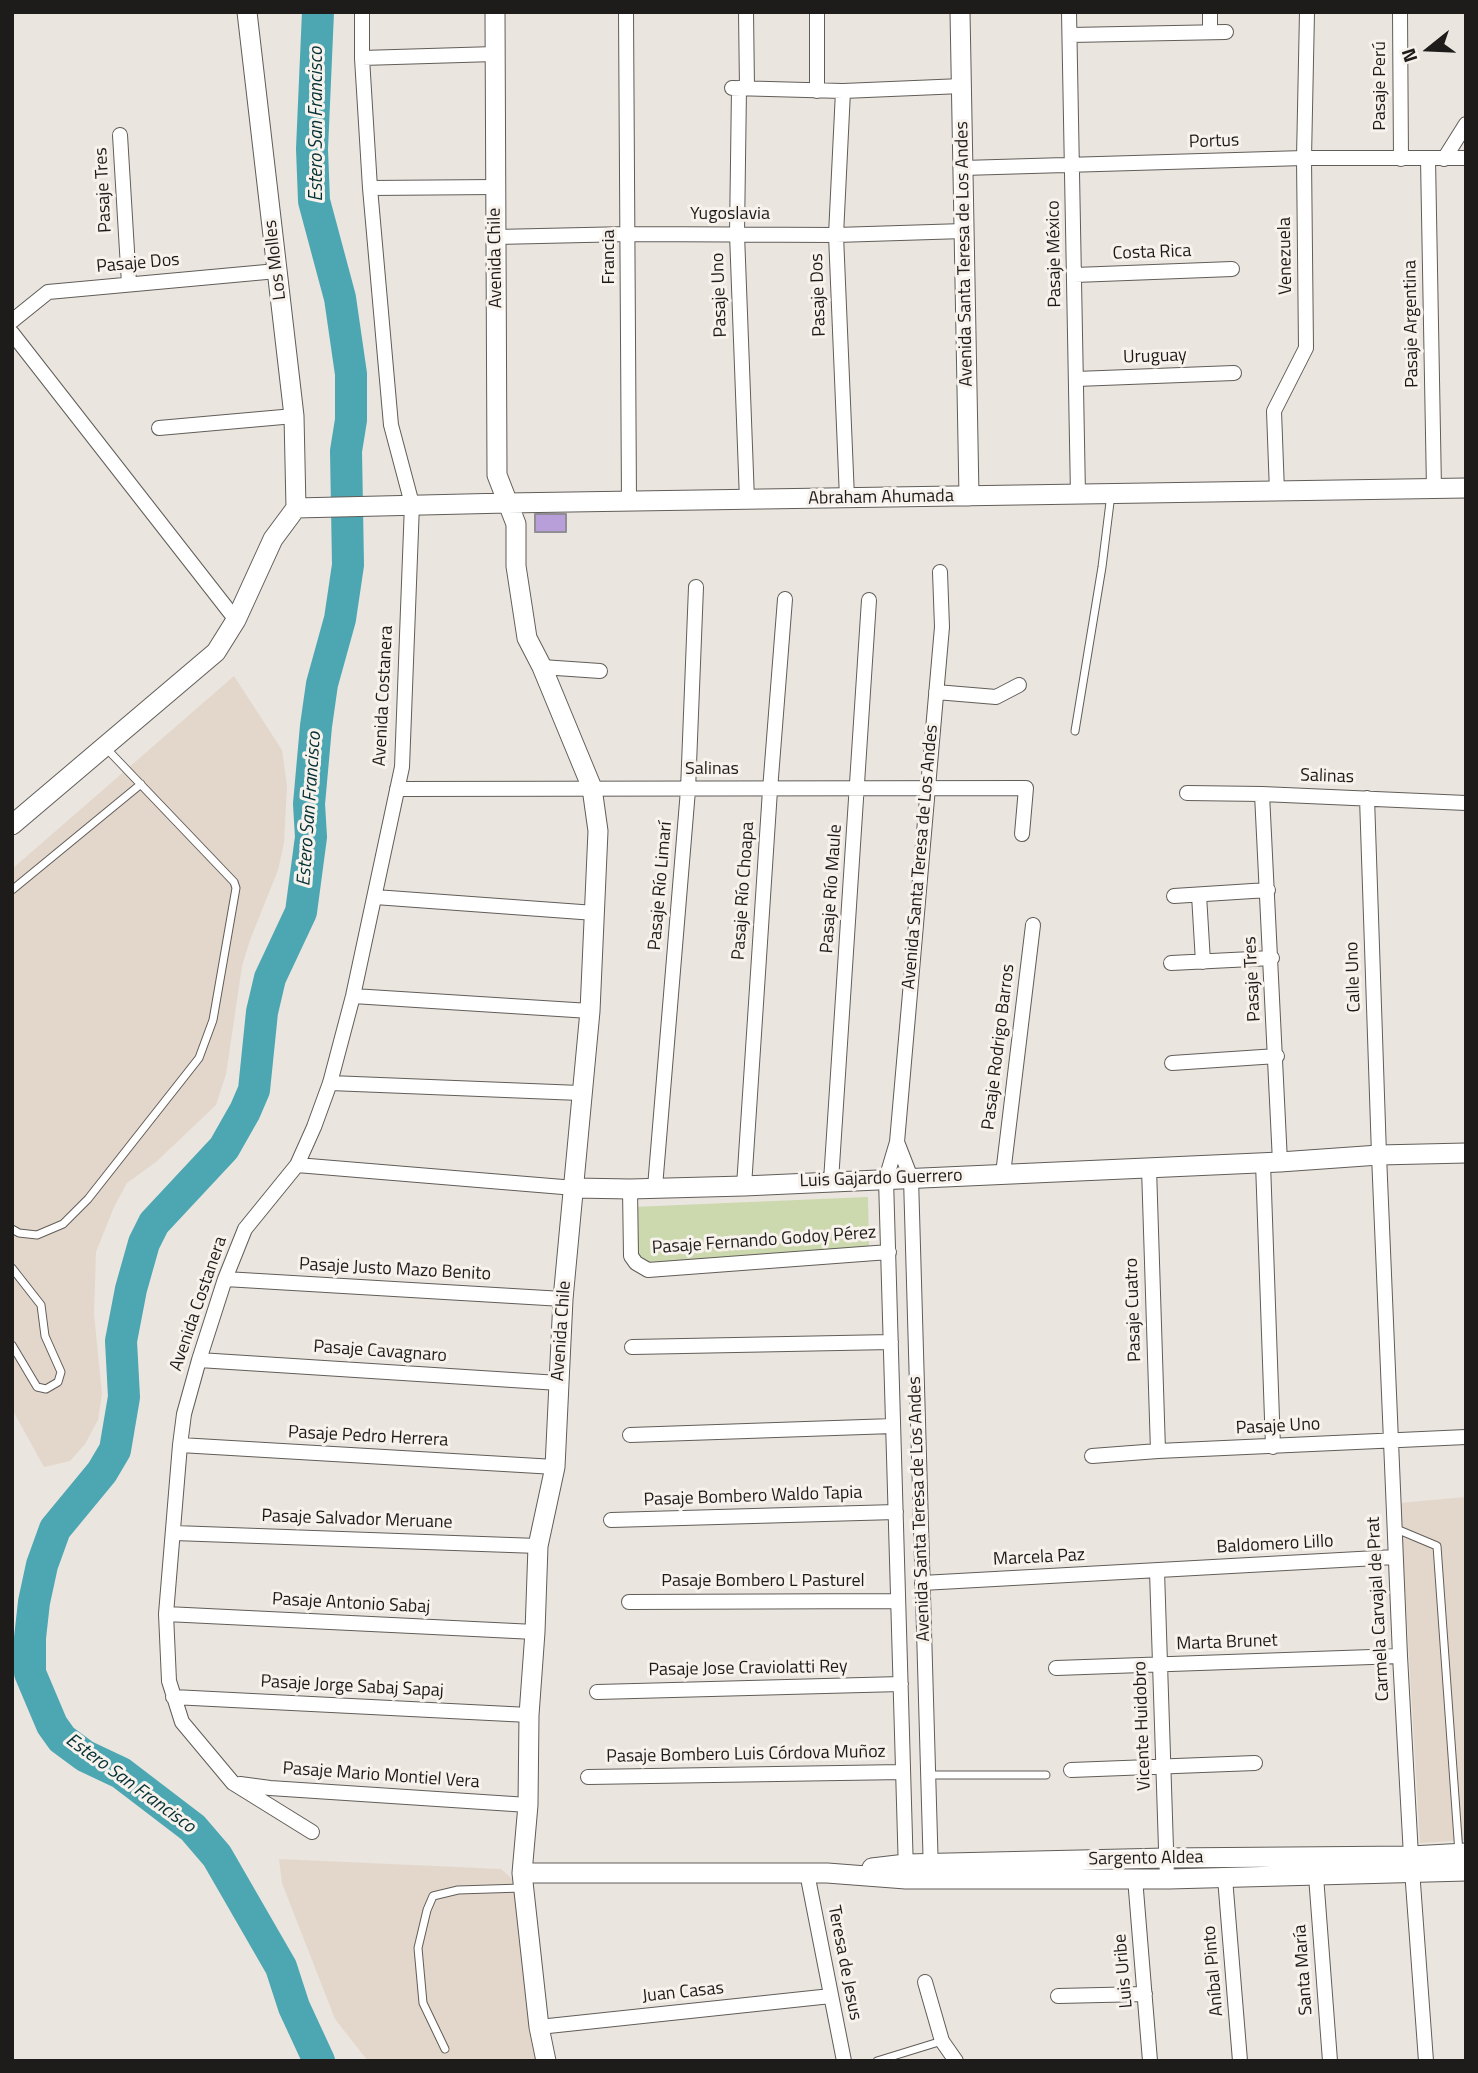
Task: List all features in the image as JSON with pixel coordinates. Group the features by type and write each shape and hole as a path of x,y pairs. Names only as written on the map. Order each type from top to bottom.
{"street":[{"name":"Los Molles","path":"247,12 294,416 296,508"},
{"name":"Avenida Costanera","path":"312,1832 233,1783 182,1721 169,1681 166,1614 180,1445 184,1415 199,1360 225,1279 245,1229 297,1165 330,1083 353,996 402,767 412,505 391,425 370,188 362,12"},
{"name":"Avenida Chile","path":"495,12 497,475 516,524 516,566 527,638 542,667 592,788 598,831 590,1011 580,1093 575,1188 563,1299 555,1467 538,1546 536,1632 529,1715 528,1805 522,1880 539,2027 547,2061"},
{"name":"Francia","path":"626,12 629,501"},
{"name":"Pasaje Uno","path":"746,12 739,88 737,234 747,500"},
{"path":"817,12 817,91"},
{"name":"Avenida Santa Teresa de Los Andes","path":"960,12 969,496"},
{"name":"Pasaje México","path":"1069,12 1078,495"},
{"path":"1210,12 1210,32"},
{"name":"Venezuela","path":"1277,492 1274,411 1306,348 1304,158 1307,12"},
{"name":"Pasaje Perú","path":"1400,12 1401,159"},
{"path":"1070,35 1226,32"},
{"path":"362,58 495,54"},
{"path":"739,88 843,91 962,86"},
{"name":"Pasaje Dos","path":"843,91 836,235 847,498"},
{"path":"1444,159 1466,124"},
{"name":"Pasaje Tres","path":"120,135 129,284"},
{"name":"Portus","path":"963,168 1304,158 1466,158"},
{"name":"Pasaje Argentina","path":"1428,159 1434,489"},
{"path":"370,188 495,187"},
{"name":"Yugoslavia","path":"496,237 629,234 836,235 964,231"},
{"name":"Costa Rica","path":"1075,275 1232,269"},
{"name":"Pasaje Dos","path":"12,321 48,292 277,271"},
{"path":"12,332 236,620"},
{"name":"Uruguay","path":"1076,379 1234,373"},
{"path":"159,428 294,416"},
{"name":"Abraham Ahumada","path":"296,508 1466,488"},
{"path":"12,825 216,652 236,620 273,539 296,508"},
{"name":"Avenida Santa Teresa de Los Andes","path":"906,1871 886,1179 897,1142 942,627 940,572"},
{"name":"Pasaje Río Limarí","path":"655,1187 688,790 696,587"},
{"name":"Pasaje Río Choapa","path":"744,1186 785,599"},
{"name":"Pasaje Río Maule","path":"831,1181 869,600"},
{"path":"542,667 600,671"},
{"path":"936,692 996,697 1019,685"},
{"name":"Salinas","path":"397,789 1026,788 1022,834"},
{"name":"Salinas","path":"1187,793 1466,803"},
{"name":"Pasaje Tres","path":"1262,794 1277,1056 1271,1163 1273,1447"},
{"name":"Calle Uno","path":"1367,798 1379,1155"},
{"path":"1174,896 1268,890"},
{"path":"1199,895 1203,962"},
{"path":"375,897 595,913"},
{"name":"Pasaje Rodrigo Barros","path":"1003,1174 1033,925"},
{"path":"1171,963 1272,958"},
{"path":"353,996 590,1011"},
{"path":"1172,1063 1277,1056"},
{"path":"330,1083 580,1093"},
{"name":"Avenida Santa Teresa de Los Andes","path":"897,1142 911,1178 931,1871"},
{"name":"Luis Gajardo Guerrero","path":"297,1165 575,1188 630,1189 1466,1153"},
{"name":"Carmela Carvajal de Prat","path":"1379,1155 1400,1656 1411,1864 1426,2061"},
{"name":"Pasaje Cuatro","path":"1149,1168 1158,1451"},
{"name":"Pasaje Fernando Godoy Pérez","path":"630,1189 631,1256 636,1263 648,1270 889,1252"},
{"name":"Pasaje Justo Mazo Benito","path":"225,1279 563,1299"},
{"path":"632,1347 891,1342"},
{"name":"Pasaje Cavagnaro","path":"199,1360 559,1383"},
{"path":"631,1436 893,1426"},
{"name":"Pasaje Uno","path":"1092,1456 1466,1437"},
{"name":"Pasaje Pedro Herrera","path":"180,1445 555,1467"},
{"name":"Pasaje Bombero Waldo Tapia","path":"611,1520 896,1513"},
{"name":"Pasaje Salvador Meruane","path":"174,1533 538,1546"},
{"name":"Baldomero Lillo","path":"1157,1571 1395,1557"},
{"name":"Marcela Paz","path":"922,1583 1157,1571"},
{"name":"Vicente Huidobro","path":"1157,1571 1167,1879"},
{"name":"Pasaje Bombero L Pasturel","path":"629,1602 898,1601"},
{"name":"Pasaje Antonio Sabaj","path":"166,1614 536,1632"},
{"name":"Marta Brunet","path":"1056,1668 1400,1656"},
{"name":"Pasaje Jose Craviolatti Rey","path":"597,1692 901,1684"},
{"name":"Pasaje Jorge Sabaj Sapaj","path":"173,1698 529,1715"},
{"path":"1071,1770 1255,1763"},
{"name":"Pasaje Bombero Luis Córdova Muñoz","path":"588,1777 903,1772"},
{"name":"Pasaje Mario Montiel Vera","path":"233,1783 270,1788 528,1805"},
{"name":"Sargento Aldea","path":"931,1871 1166,1858 1411,1864"},
{"name":"Sargento Aldea","path":"522,1880 906,1871 1167,1879 1316,1876 1463,1859"},
{"name":"Teresa de Jesus","path":"807,1873 844,2061"},
{"name":"Santa María","path":"1316,1876 1329,2061"},
{"name":"Luis Uribe","path":"1135,1878 1150,2061"},
{"name":"Aníbal Pinto","path":"1225,1878 1240,2061"},
{"path":"925,1982 942,2041 956,2061"},
{"path":"1058,1996 1145,1994"},
{"name":"Juan Casas","path":"539,2027 831,1996"}],"lane":[{"path":"1074,731 1102,567 1111,494"},
{"path":"12,1229 19,1233 37,1235 63,1224 88,1199 199,1058 213,1020 236,888 234,882 105,746"},
{"path":"12,890 141,784"},
{"path":"12,1268 41,1305 45,1336 61,1372 58,1382 46,1389 37,1387 12,1345"},
{"path":"1394,1528 1437,1546 1463,1859"},
{"path":"930,1775 1046,1775"},
{"path":"445,2049 423,2003 420,1975 418,1948 433,1896 522,1880"},
{"path":"877,2061 942,2041"}],"shaded area":[{"path":"234,676 282,750 287,786 284,843 278,870 242,966 226,1074 216,1105 156,1162 127,1183 96,1252 94,1314 102,1394 98,1420 85,1444 70,1461 44,1467 12,1409 12,869"},
{"path":"1465,1497 1466,1840 1420,1843 1400,1503"},
{"path":"279,1859 501,1869 518,1884 543,2061 368,2061 335,2019 282,1883"}],"green space":[{"path":"868,1197 869,1248 644,1266 635,1252 633,1207"}],"building":[{"path":"535,514 566,514 566,532 535,532"}],"waterway":[{"name":"Estero San Francisco","path":"318,12 312,149 314,201 340,298 351,374 351,420 346,451 348,565 340,619 322,684 316,726 309,804 311,837 301,912 270,978 262,1012 254,1090 245,1111 224,1148 154,1223 144,1243 131,1289 121,1341 124,1397 115,1450 102,1472 55,1529 42,1565 34,1602 30,1673 52,1725 62,1739 85,1756 121,1773 193,1828 217,1856 281,1967 294,2007 319,2061"}]}
